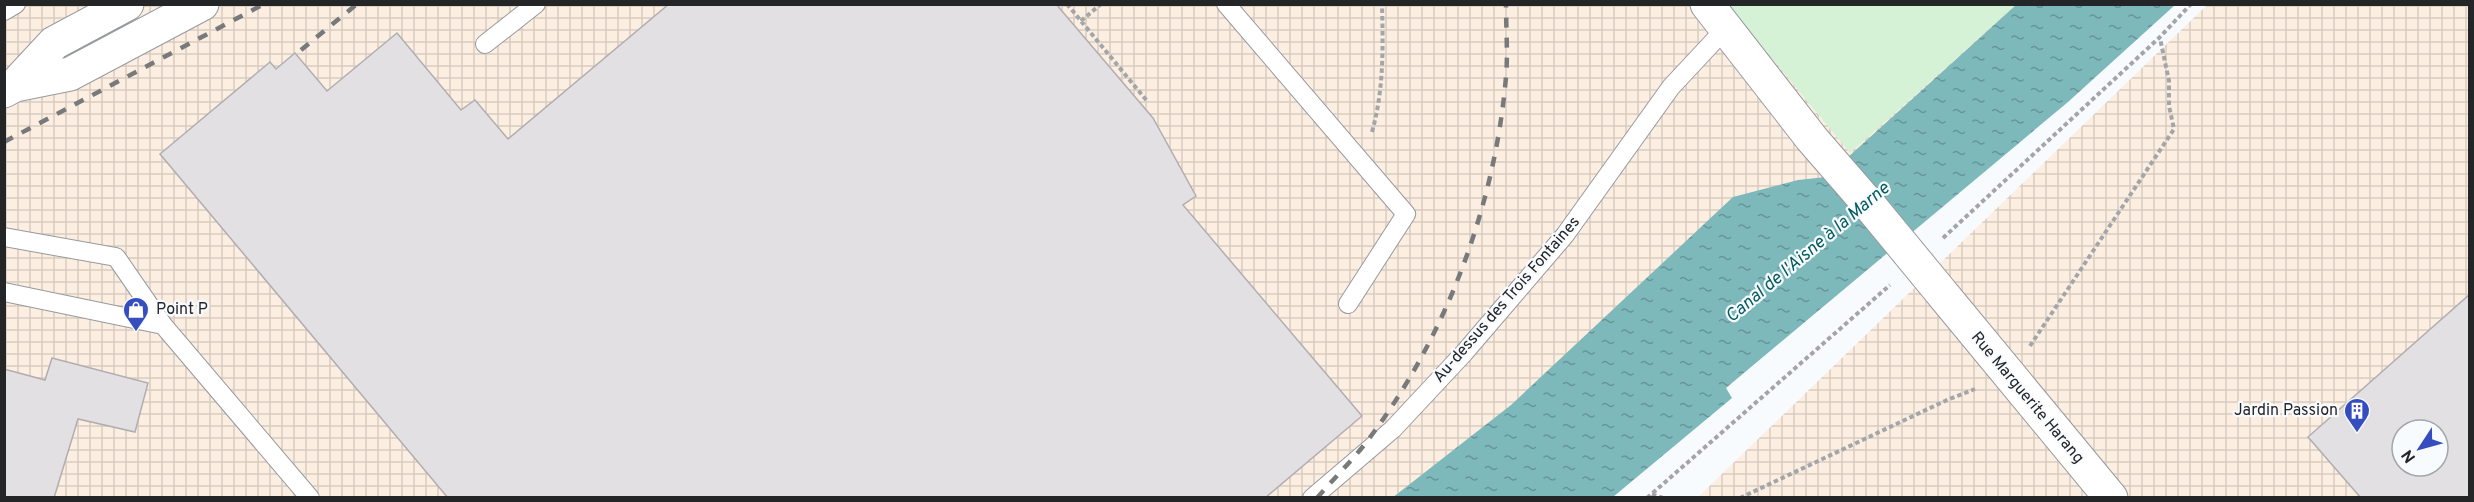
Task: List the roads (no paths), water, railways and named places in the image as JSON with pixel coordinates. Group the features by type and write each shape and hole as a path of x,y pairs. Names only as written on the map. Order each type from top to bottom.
{"street":[{"path":"10,88 54,43 127,4"},
{"path":"10,88 70,74 202,4"},
{"name":"Rue Marguerite Harang","path":"1717,16 1812,139 2111,498"}],"lane":[{"path":"4,11 16,4"},
{"path":"485,44 536,4"},
{"path":"1226,4 1406,214 1348,304"},
{"name":"Au-dessus des Trois Fontaines","path":"1312,498 1393,429 1464,353 1565,235 1671,87 1717,16"},
{"path":"4,237 116,257 163,325 310,498"},
{"path":"4,292 163,325"}],"water":[{"name":"Canal de l'Aisne à la Marne","path":"2016,5 2175,5 2068,102 1726,388 1732,398 1613,497 1392,498 1511,405 1733,197 1798,180 1826,177"}],"railway":[{"path":"4,142 264,4"},
{"path":"301,50 357,4"},
{"path":"1317,498 1365,444 1398,397 1423,355 1463,266 1491,173 1500,125 1507,68 1506,4"}],"place":[{"name":"Point P","path":"136,333"},
{"name":"Jardin Passion","path":"2357,434"}]}
